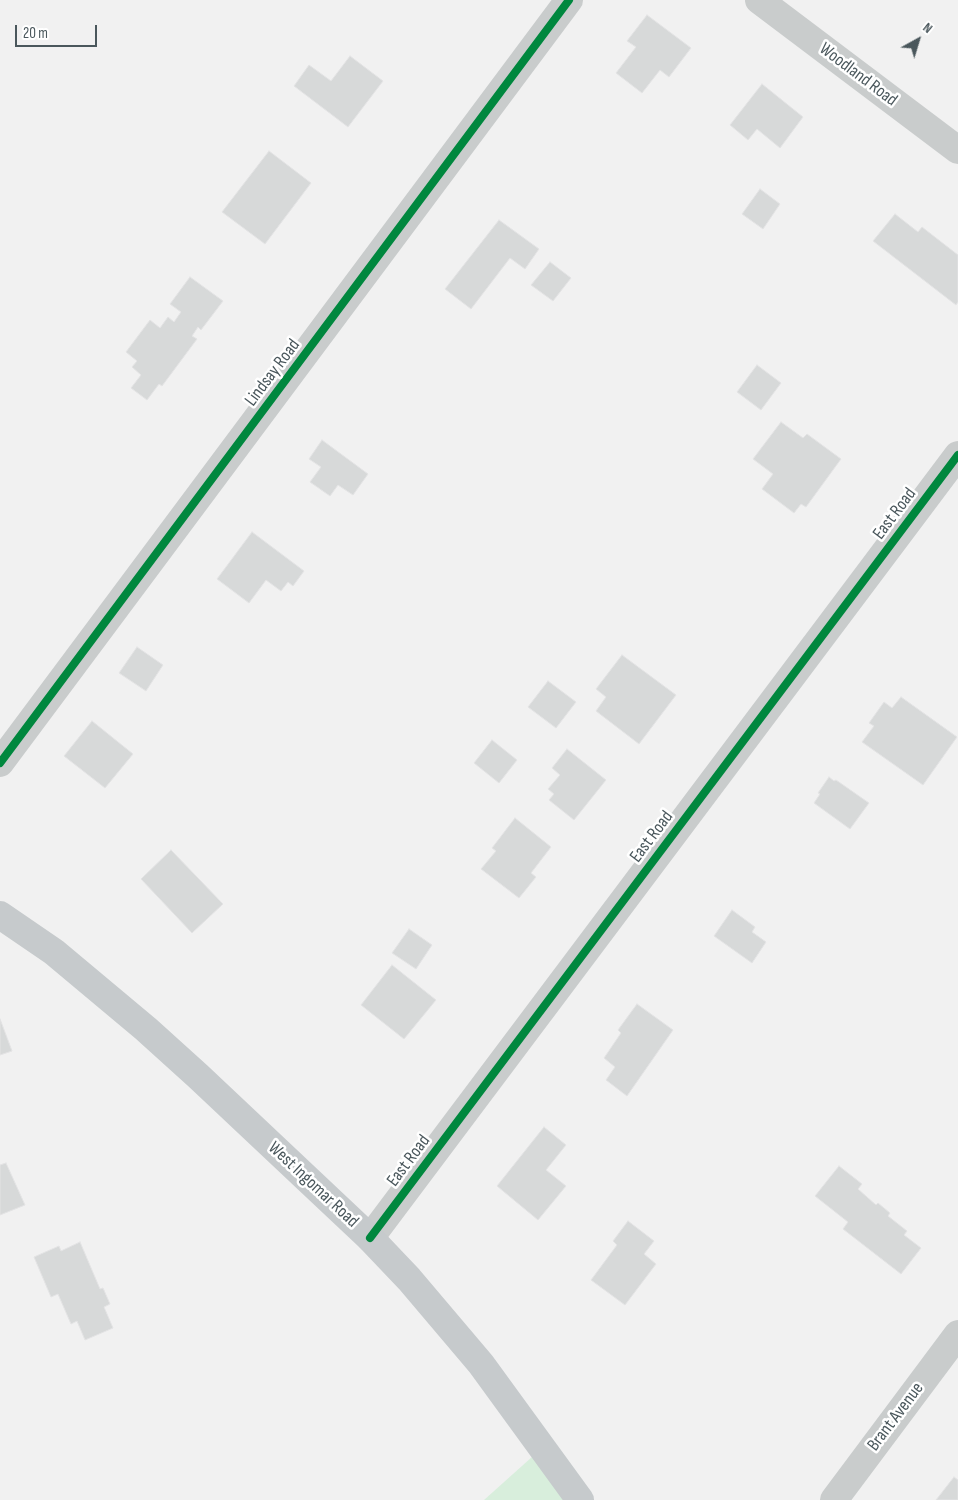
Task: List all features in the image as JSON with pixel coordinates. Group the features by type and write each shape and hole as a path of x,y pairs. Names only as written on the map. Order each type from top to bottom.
{"main road":[{"name":"West Ingomar Road","path":"0,915 54,952 146,1029 370,1238 409,1278 475,1358 580,1500"}],"street":[{"name":"Lindsay Road","path":"0,763 569,0"},
{"name":"Woodland Road","path":"759,0 958,150"},
{"name":"East Road","path":"370,1238 958,455"},
{"name":"Brant Avenue","path":"834,1500 958,1334"}],"green space":[{"path":"542,1448 580,1500 484,1500"}],"building":[{"path":"647,15 691,48 669,77 660,70 642,93 616,73 636,47 627,41"},
{"path":"350,56 383,81 348,127 294,86 309,65 331,81"},
{"path":"762,84 803,117 780,148 757,129 748,140 730,125"},
{"path":"269,151 311,183 265,244 222,212"},
{"path":"760,189 780,204 763,229 742,214"},
{"path":"895,214 918,232 922,227 958,255 958,302 956,305 873,241"},
{"path":"499,220 539,249 525,269 510,258 471,309 445,289"},
{"path":"550,262 571,278 553,301 531,285"},
{"path":"190,277 223,301 201,330 198,327 192,336 197,339 162,386 159,384 147,400 131,388 141,375 132,367 137,361 126,352 150,320 160,328 168,317 174,322 181,312 170,304"},
{"path":"757,365 781,383 761,410 737,392"},
{"path":"781,422 803,438 807,434 841,459 806,507 801,504 794,513 762,489 773,474 753,459"},
{"path":"322,440 368,474 353,495 338,485 330,496 310,482 321,467 309,459"},
{"path":"252,532 304,571 293,586 288,582 281,591 266,580 249,603 217,579"},
{"path":"137,647 163,665 146,691 119,673"},
{"path":"622,655 676,695 639,744 596,711 606,697 596,689"},
{"path":"548,681 576,702 556,728 528,707"},
{"path":"901,697 957,737 923,785 862,742 874,726 869,723 884,702 892,708"},
{"path":"92,721 133,754 105,788 64,756"},
{"path":"492,740 517,760 499,783 474,763"},
{"path":"567,749 606,780 574,820 549,800 554,794 548,789 560,775 552,768"},
{"path":"829,777 869,803 850,829 814,803 820,794 818,793"},
{"path":"515,818 551,847 531,873 536,877 519,898 481,869 496,851 492,848"},
{"path":"171,850 223,904 192,933 141,879"},
{"path":"732,910 755,927 752,932 766,942 752,963 714,936"},
{"path":"409,929 432,945 416,969 392,953"},
{"path":"392,965 436,1000 404,1039 361,1005"},
{"path":"637,1004 673,1030 627,1096 606,1080 615,1067 604,1058 621,1033 618,1030"},
{"path":"0,1019 12,1051 0,1055"},
{"path":"544,1127 566,1145 546,1170 566,1186 538,1220 497,1186"},
{"path":"6,1163 25,1205 0,1215 0,1165"},
{"path":"839,1166 862,1184 858,1189 876,1205 878,1203 890,1213 888,1216 907,1231 904,1235 921,1248 901,1274 843,1229 848,1222 815,1196"},
{"path":"628,1221 654,1241 644,1254 656,1264 625,1305 591,1280 617,1245 613,1241"},
{"path":"80,1242 100,1289 103,1288 110,1304 104,1307 113,1328 85,1340 77,1321 71,1324 58,1294 51,1297 34,1257 59,1246 61,1251"},
{"path":"954,1477 958,1480 958,1500 936,1500"}],"cycle path":[{"path":"0,763 569,0"},
{"path":"370,1238 958,455"}]}
